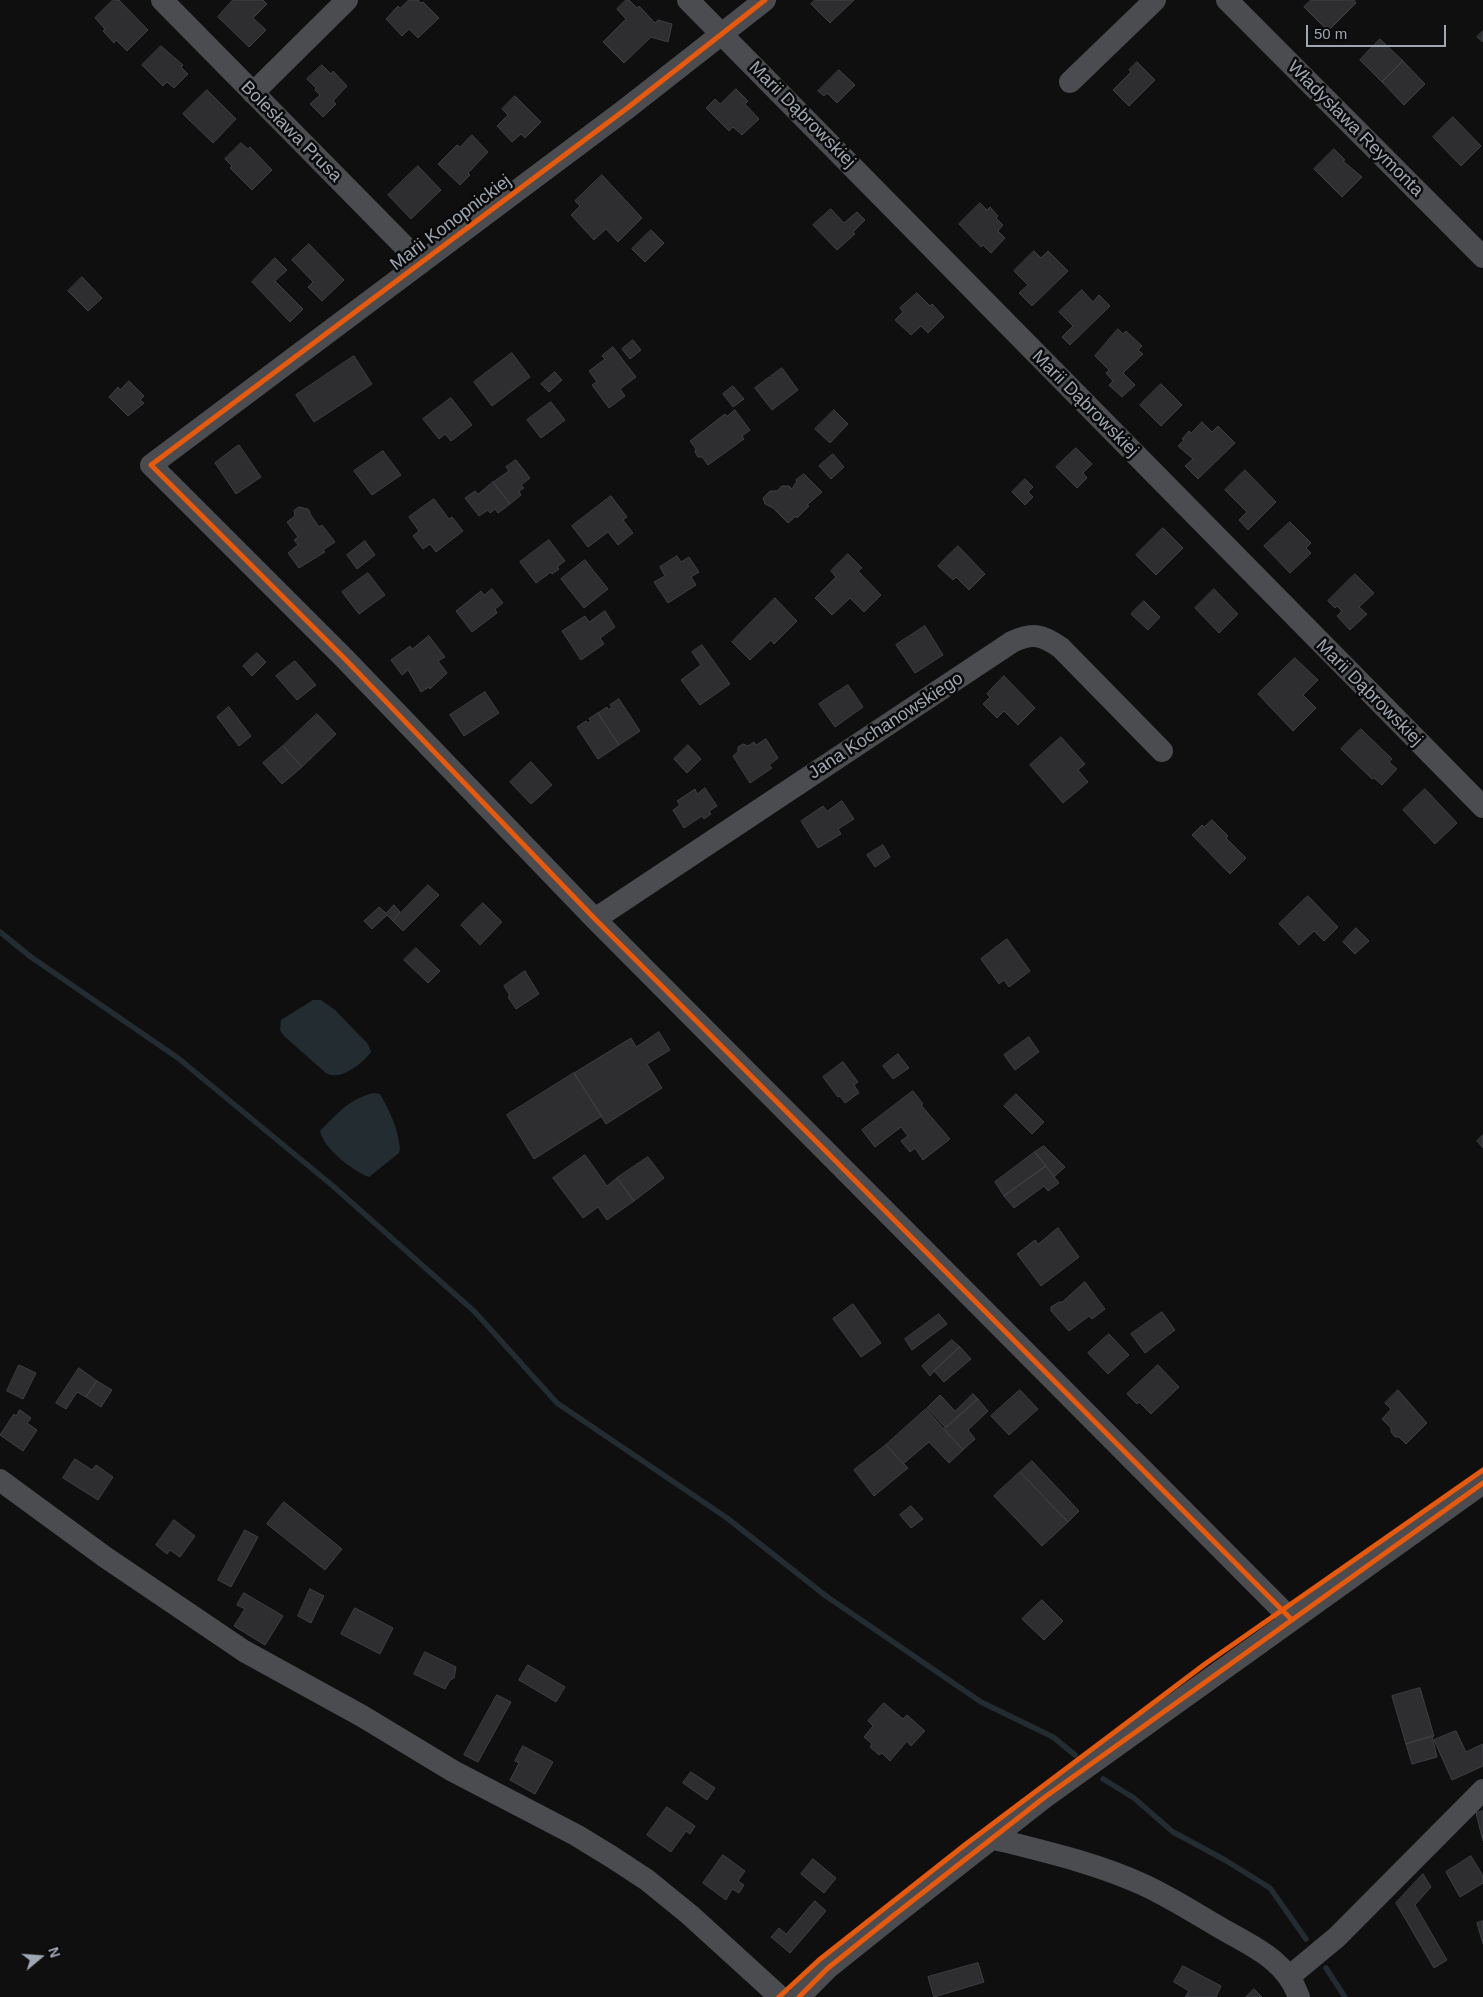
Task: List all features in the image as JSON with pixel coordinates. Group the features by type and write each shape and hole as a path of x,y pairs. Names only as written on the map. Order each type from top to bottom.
{"street":[{"name":"Bolesława Prusa","path":"162,0 421,263"},
{"path":"253,93 347,0"},
{"name":"Marii Dąbrowskiej","path":"688,0 1483,807"},
{"name":"Marii Konopnickiej","path":"595,918 345,659 151,465 618,115 765,0"},
{"path":"1070,82 1155,0"},
{"name":"Władysława Reymonta","path":"1227,0 1483,257"},
{"name":"Jana Kochanowskiego","path":"595,918 1012,642 1024,637 1037,636 1049,640 1061,648 1162,751"},
{"path":"595,918 1291,1619"},
{"path":"0,1480 105,1557 244,1651 362,1716 460,1775 576,1835 612,1856 646,1880 690,1916 780,1997"},
{"path":"799,1997 828,1968 991,1838 1068,1780 1483,1483"},
{"path":"1290,1976 1337,1936 1483,1790"},
{"path":"991,1838 1068,1858 1144,1885 1262,1952 1279,1964 1290,1976 1299,1997"}],"shaded area":[{"path":"313,1000 321,1000 335,1010 368,1044 371,1052 351,1070 338,1075 326,1073 284,1036 280,1030 281,1020"},
{"path":"380,1094 390,1114 400,1148 399,1153 369,1177 355,1170 340,1158 327,1145 320,1131 351,1103 365,1095"}],"building":[{"path":"113,0 119,0 148,30 127,51 116,40 114,43 95,18"},
{"path":"233,0 263,0 267,4 253,18 266,30 249,47 218,17"},
{"path":"409,0 423,2 439,18 418,38 409,29 402,36 386,19 398,6 400,8"},
{"path":"626,0 629,0 637,8 639,6 655,23 658,20 672,24 668,42 651,37 624,63 603,42 626,19 617,9"},
{"path":"815,0 854,0 830,23 811,4"},
{"path":"1311,0 1354,0 1356,3 1328,31 1304,7"},
{"path":"1483,31 1483,42 1477,37"},
{"path":"1380,39 1403,61 1382,82 1360,60"},
{"path":"161,46 183,65 181,67 188,74 174,88 167,82 163,86 142,65"},
{"path":"1403,61 1425,84 1404,105 1382,82"},
{"path":"1137,62 1155,80 1129,106 1113,90 1131,72 1129,70"},
{"path":"322,65 331,74 333,71 347,86 333,101 336,104 323,117 310,104 320,95 307,79"},
{"path":"839,70 855,85 837,103 827,93 824,96 818,91"},
{"path":"736,89 748,101 745,104 759,119 742,135 733,127 729,131 706,108 715,99 720,104"},
{"path":"207,90 236,119 213,143 183,114"},
{"path":"515,96 541,122 525,138 521,134 512,142 497,126 508,115 502,109"},
{"path":"1453,117 1481,146 1461,166 1433,137"},
{"path":"472,135 488,152 468,173 470,175 460,185 438,164 457,145 460,147"},
{"path":"241,143 248,149 250,147 272,170 252,190 230,168 232,166 225,159"},
{"path":"1334,149 1345,160 1343,161 1362,177 1342,197 1314,169"},
{"path":"418,166 441,190 411,219 388,195"},
{"path":"602,175 642,218 618,242 606,229 594,240 571,215 580,206 575,201"},
{"path":"980,203 987,210 990,207 998,216 996,218 1003,225 998,231 1005,238 991,253 983,245 981,247 959,224"},
{"path":"831,209 844,223 857,212 865,220 853,232 855,234 837,250 813,225"},
{"path":"651,230 664,243 645,262 632,249"},
{"path":"309,244 344,280 322,301 308,287 313,282 292,260"},
{"path":"1034,251 1041,258 1048,251 1068,271 1032,306 1019,293 1028,285 1014,271"},
{"path":"275,258 287,270 275,281 303,309 290,322 252,282"},
{"path":"82,277 102,298 88,311 68,291"},
{"path":"1082,290 1093,302 1099,295 1110,306 1070,345 1062,337 1073,326 1059,312"},
{"path":"917,293 930,306 932,304 944,317 928,333 921,326 911,335 895,320 903,312 900,308"},
{"path":"1118,329 1123,334 1126,331 1142,346 1138,350 1143,354 1123,373 1135,385 1122,397 1109,385 1113,381 1106,373 1109,370 1095,356"},
{"path":"633,340 641,350 630,359 622,349"},
{"path":"613,347 636,377 620,389 625,396 609,408 592,385 597,382 589,371 605,359 602,356"},
{"path":"512,353 530,377 492,406 474,382"},
{"path":"354,356 372,384 314,422 296,395"},
{"path":"782,368 798,390 772,410 755,388"},
{"path":"555,372 562,380 549,392 541,384"},
{"path":"129,381 144,396 140,400 144,403 128,416 109,397 118,387 120,390"},
{"path":"1161,384 1182,405 1161,426 1140,405"},
{"path":"733,386 744,399 733,407 723,394"},
{"path":"451,398 472,425 451,441 445,434 439,439 423,419"},
{"path":"551,402 565,420 541,438 527,420"},
{"path":"735,410 750,430 742,436 744,439 708,465 702,457 698,457 695,452 696,449 690,441 725,414 727,416"},
{"path":"834,410 848,424 830,443 815,429"},
{"path":"1202,422 1212,432 1218,426 1235,443 1198,479 1185,466 1193,459 1178,446 1189,431 1191,433"},
{"path":"239,445 261,477 236,494 215,463"},
{"path":"1076,448 1092,464 1083,473 1087,478 1077,488 1056,467"},
{"path":"383,451 401,475 372,495 354,471"},
{"path":"833,454 844,467 831,479 819,466"},
{"path":"516,460 530,478 521,485 524,488 519,491 521,495 510,504 493,482 509,471 506,467"},
{"path":"1245,470 1276,502 1248,530 1239,520 1247,512 1225,490"},
{"path":"804,474 822,492 807,505 809,506 797,518 796,516 788,523 773,508 765,504 763,498 770,491 777,491 782,486 789,486 792,489 796,480"},
{"path":"1025,479 1033,487 1028,492 1033,497 1025,505 1012,492"},
{"path":"493,482 510,504 498,513 495,509 490,513 488,510 479,516 465,498 475,491 478,494"},
{"path":"611,496 627,517 623,520 633,533 618,545 608,532 588,547 572,526"},
{"path":"434,499 449,519 452,517 463,531 436,552 430,544 423,549 413,536 419,531 409,517"},
{"path":"299,507 308,509 319,527 322,525 335,542 323,550 325,552 299,568 288,553 298,545 294,540 298,537 287,522 295,516 294,511"},
{"path":"1290,522 1311,543 1306,548 1311,553 1290,573 1264,546"},
{"path":"1163,528 1183,548 1156,575 1136,555"},
{"path":"549,540 565,561 557,567 559,569 552,574 551,572 536,583 520,562"},
{"path":"365,541 375,555 357,569 347,555"},
{"path":"958,546 985,574 969,590 956,577 953,580 938,566"},
{"path":"848,554 862,568 858,571 881,595 864,612 850,598 832,615 815,598 836,577 831,571"},
{"path":"677,556 681,562 689,557 699,572 691,577 696,585 668,603 654,582 665,576 660,567"},
{"path":"585,560 608,589 584,608 561,579"},
{"path":"368,573 385,595 359,614 342,592"},
{"path":"1355,574 1374,593 1359,607 1367,614 1350,630 1337,616 1342,611 1337,606 1335,608 1328,601"},
{"path":"492,589 503,603 495,609 497,613 472,632 456,611 481,591 484,595"},
{"path":"1214,589 1238,614 1219,633 1195,608"},
{"path":"775,598 797,621 774,644 771,640 750,660 732,642"},
{"path":"1144,601 1160,617 1148,630 1131,614"},
{"path":"605,611 615,627 600,638 604,644 581,660 562,631 585,616 589,622"},
{"path":"925,626 943,655 915,673 896,645"},
{"path":"429,636 445,657 438,661 447,673 430,689 429,687 421,692 408,670 402,675 391,660 410,646 412,649"},
{"path":"702,645 730,684 700,705 681,680 701,665 692,652"},
{"path":"257,653 266,662 252,676 243,666"},
{"path":"1295,658 1318,680 1303,695 1316,708 1293,731 1258,694"},
{"path":"295,661 316,685 297,700 276,676"},
{"path":"1004,676 1035,708 1018,725 1004,711 997,718 983,704 990,697 987,694"},
{"path":"848,685 863,707 835,727 819,704"},
{"path":"485,692 499,713 464,736 450,715"},
{"path":"619,699 640,731 619,745 598,713 607,707 608,710 612,707 610,705"},
{"path":"229,707 251,736 239,746 217,717"},
{"path":"598,713 619,745 598,759 577,727 586,721 588,723 591,721 589,719"},
{"path":"317,714 336,734 302,767 283,746"},
{"path":"1361,729 1392,759 1389,762 1397,769 1382,785 1374,778 1372,779 1341,749"},
{"path":"1061,737 1085,764 1078,770 1088,782 1063,803 1030,765"},
{"path":"766,739 778,758 769,765 772,768 750,783 733,756 738,752 738,747 743,744 748,746 754,742 756,745"},
{"path":"688,745 701,759 687,773 674,759"},
{"path":"283,746 302,767 282,784 263,763"},
{"path":"531,762 552,785 531,804 510,782"},
{"path":"705,788 717,806 709,811 711,814 704,819 702,816 684,828 673,810 680,805 677,801 695,789 697,794"},
{"path":"1425,789 1457,823 1435,844 1403,810"},
{"path":"842,801 854,819 838,829 841,834 818,848 801,821 823,806 827,811"},
{"path":"1212,820 1228,836 1226,838 1246,858 1230,874 1192,835 1202,825 1204,827"},
{"path":"883,845 890,857 875,867 867,855"},
{"path":"428,885 439,895 403,931 393,921"},
{"path":"1308,896 1338,927 1324,941 1314,931 1299,945 1279,924"},
{"path":"483,903 502,922 480,945 461,925"},
{"path":"394,905 400,912 393,921 387,915 372,929 364,921 379,907 386,913"},
{"path":"1356,928 1369,941 1355,954 1343,942"},
{"path":"1007,939 1030,971 1009,987 1004,980 999,984 981,959"},
{"path":"416,948 440,971 428,983 404,960"},
{"path":"525,971 539,994 516,1009 508,997 510,996 504,986"},
{"path":"659,1032 670,1050 647,1064 662,1088 606,1124 574,1073 631,1038 636,1047"},
{"path":"1029,1037 1039,1052 1015,1070 1004,1055"},
{"path":"898,1054 909,1068 893,1079 883,1066"},
{"path":"843,1062 858,1082 854,1085 859,1093 845,1103 823,1077"},
{"path":"574,1073 602,1116 534,1159 507,1115"},
{"path":"913,1091 923,1104 921,1105 950,1139 923,1160 915,1148 910,1152 901,1141 908,1136 901,1127 875,1147 862,1130"},
{"path":"1016,1094 1044,1122 1032,1134 1004,1106"},
{"path":"1483,1135 1483,1148 1477,1141"},
{"path":"1044,1146 1065,1167 1054,1177 1035,1152"},
{"path":"1035,1152 1046,1166 1004,1196 995,1182"},
{"path":"585,1155 607,1186 617,1178 634,1201 607,1220 598,1207 583,1218 553,1178"},
{"path":"648,1157 664,1178 634,1201 617,1178"},
{"path":"1046,1166 1059,1183 1048,1191 1044,1186 1014,1208 1004,1196"},
{"path":"1058,1228 1079,1257 1041,1286 1017,1254 1035,1240 1038,1244"},
{"path":"1085,1282 1105,1309 1092,1319 1089,1316 1069,1331 1051,1311 1051,1307 1062,1302"},
{"path":"853,1304 881,1343 861,1357 833,1319"},
{"path":"1162,1312 1175,1330 1145,1353 1131,1334"},
{"path":"939,1314 947,1324 912,1350 905,1339"},
{"path":"1109,1334 1129,1355 1108,1374 1088,1353"},
{"path":"952,1340 960,1347 930,1376 922,1366"},
{"path":"960,1347 971,1359 944,1382 934,1371"},
{"path":"19,1365 36,1373 23,1399 7,1391"},
{"path":"1158,1365 1179,1387 1151,1414 1139,1402 1137,1404 1127,1394"},
{"path":"79,1368 97,1381 86,1397 77,1392 66,1409 56,1403"},
{"path":"97,1381 112,1390 101,1407 86,1397"},
{"path":"1020,1390 1038,1409 1009,1435 991,1416"},
{"path":"1398,1390 1427,1423 1406,1444 1399,1437 1395,1437 1391,1432 1391,1428 1382,1419 1391,1409 1385,1403"},
{"path":"973,1394 978,1399 946,1428 927,1408 940,1395 955,1411"},
{"path":"978,1399 988,1411 968,1430 975,1439 963,1450 944,1429"},
{"path":"926,1409 963,1450 949,1463 929,1442 903,1464 886,1445"},
{"path":"20,1410 31,1418 27,1423 37,1430 23,1451 0,1435 14,1414 16,1416"},
{"path":"886,1445 908,1468 874,1496 854,1470"},
{"path":"75,1459 92,1470 96,1465 113,1477 98,1500 63,1478"},
{"path":"1032,1461 1079,1511 1068,1522 1020,1472"},
{"path":"1020,1472 1068,1522 1042,1546 994,1496"},
{"path":"284,1502 342,1549 325,1570 267,1524"},
{"path":"911,1506 923,1519 911,1528 900,1515"},
{"path":"174,1520 195,1536 180,1557 170,1550 167,1554 156,1545"},
{"path":"245,1530 258,1537 231,1587 218,1580"},
{"path":"310,1589 324,1596 311,1623 298,1616"},
{"path":"244,1593 283,1616 265,1645 234,1626 245,1609 237,1605"},
{"path":"1042,1600 1063,1621 1044,1640 1022,1619"},
{"path":"355,1608 393,1628 380,1654 341,1634"},
{"path":"425,1652 456,1667 454,1678 450,1680 445,1689 414,1674"},
{"path":"528,1665 565,1687 556,1702 519,1680"},
{"path":"1420,1688 1434,1736 1406,1744 1392,1696"},
{"path":"497,1695 511,1702 478,1762 464,1755"},
{"path":"884,1703 903,1719 907,1715 925,1731 911,1746 907,1741 890,1761 882,1753 879,1755 870,1747 872,1744 864,1737 873,1726 868,1721"},
{"path":"1456,1731 1466,1752 1483,1744 1483,1766 1452,1780 1434,1740"},
{"path":"1432,1736 1437,1757 1412,1764 1406,1744"},
{"path":"523,1746 553,1762 535,1794 510,1780 519,1763 515,1761"},
{"path":"691,1772 715,1788 707,1800 683,1783"},
{"path":"667,1807 695,1826 690,1834 686,1831 671,1852 647,1835"},
{"path":"1483,1811 1483,1841 1476,1813"},
{"path":"723,1855 745,1871 738,1881 744,1885 739,1893 732,1889 726,1900 703,1883"},
{"path":"1471,1856 1483,1876 1483,1883 1460,1897 1446,1872"},
{"path":"813,1859 836,1878 824,1893 801,1874"},
{"path":"1423,1874 1431,1887 1415,1905 1447,1960 1434,1968 1396,1903"},
{"path":"815,1901 826,1911 790,1953 771,1937 779,1928 786,1934"},
{"path":"1483,1921 1483,1944 1477,1923"},
{"path":"978,1963 984,1982 934,1997 928,1977"},
{"path":"1183,1966 1221,1986 1216,1997 1185,1997 1189,1991 1174,1982"},
{"path":"1254,1989 1262,1997 1246,1997"}],"waterway":[{"path":"0,932 31,957 178,1058 333,1186 475,1312 557,1403 727,1518 826,1596 981,1702 1053,1737 1075,1755"},
{"path":"1103,1779 1134,1798 1173,1832 1225,1860 1270,1888 1306,1939"},
{"path":"1326,1968 1345,1997"}],"cycle path":[{"path":"765,0 626,109 151,465 345,659 595,919 1291,1619"},
{"path":"779,1997 819,1960 966,1844 1205,1664 1483,1470"},
{"path":"799,1997 828,1968 1045,1797 1483,1483"}]}
